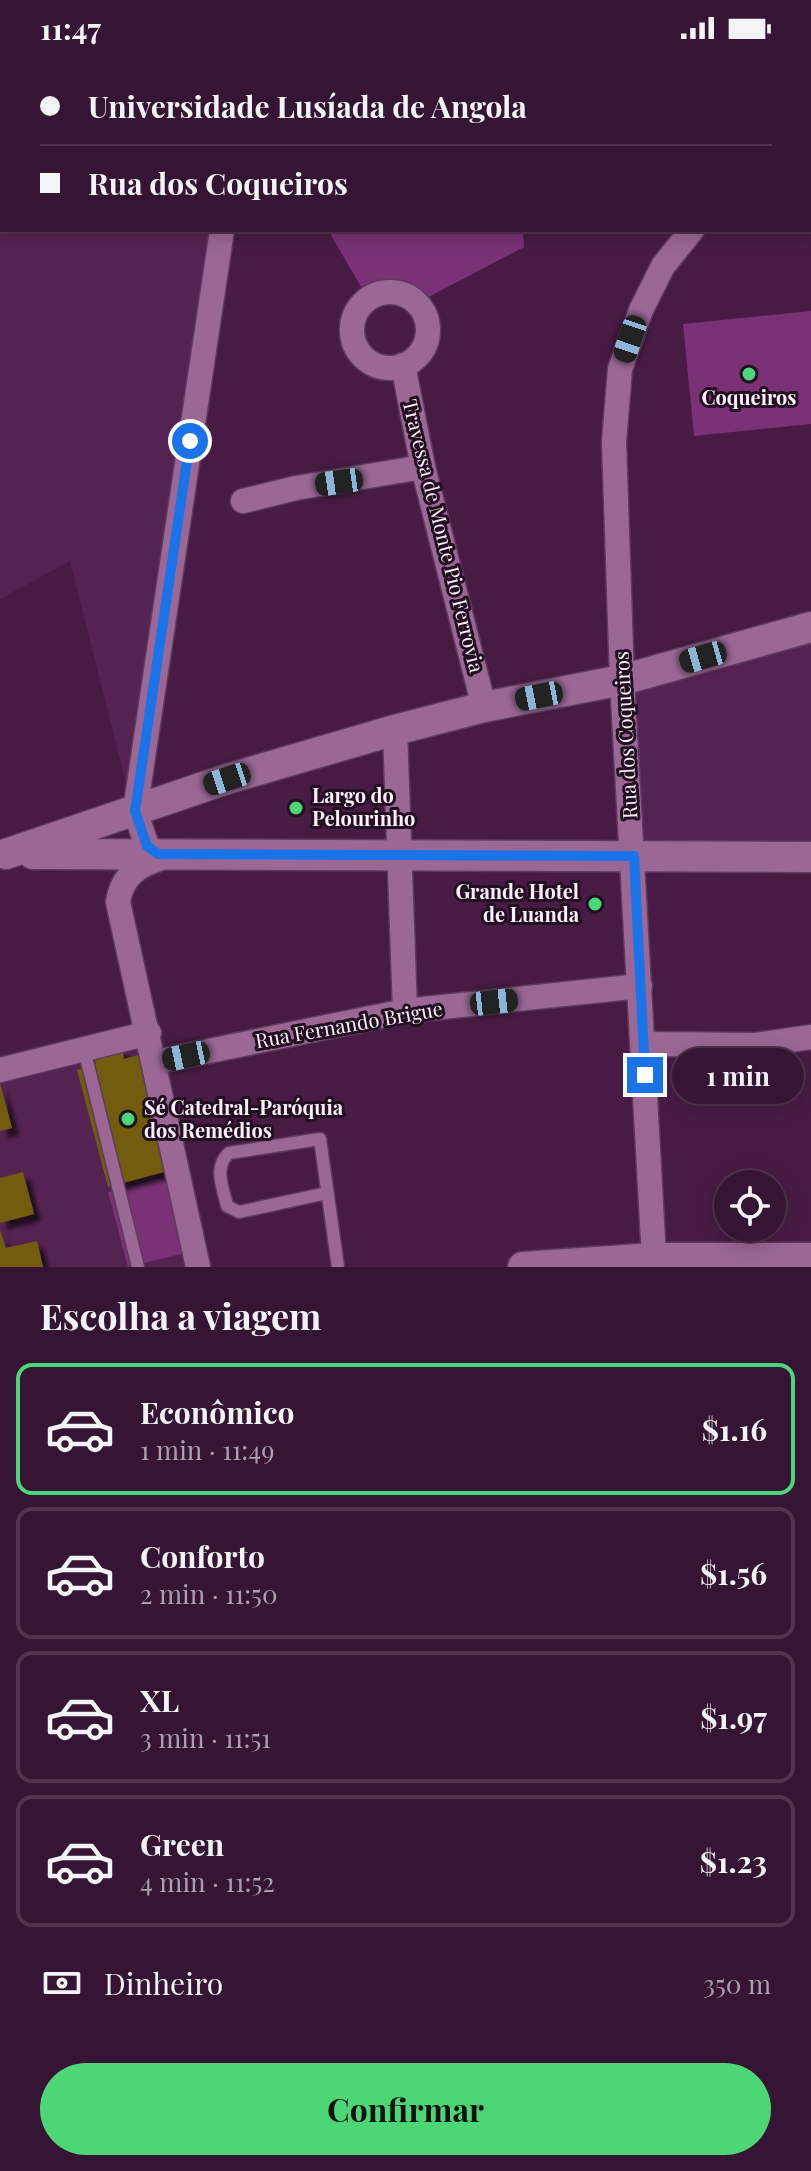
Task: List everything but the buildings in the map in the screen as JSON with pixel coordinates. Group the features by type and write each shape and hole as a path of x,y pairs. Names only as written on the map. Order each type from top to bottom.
{"street":[{"path":"166,854 147,846 135,811 222,232"},
{"name":"Rua dos Coqueiros","path":"654,1258 622,680 614,442 620,369 641,310 663,266 690,232"},
{"name":"Travessa de Monte Pio Ferrovia","path":"403,365 423,467 484,707"},
{"path":"243,501 296,488 423,467"},
{"path":"3,855 227,779 395,730 484,707 622,680 811,627"},
{"path":"395,730 405,1011"},
{"path":"166,854 134,870 120,888 119,915 149,1033 198,1267"},
{"path":"3,855 811,857"},
{"name":"Rua Fernando Brigue","path":"155,1062 405,1011 640,986"},
{"path":"0,1070 149,1033"},
{"path":"644,1044 756,1045 811,1037"},
{"path":"523,1267 654,1258 811,1258"}],"lane":[{"path":"84,1049 138,1267"},
{"path":"327,1193 239,1212 227,1206 219,1167 221,1159 229,1153 320,1139 338,1267"}],"shaded area":[{"path":"0,232 222,232 130,799 70,561 0,599"},
{"path":"329,232 523,232 524,247 417,303 395,294 371,296 360,285"},
{"name":"Coqueiros","path":"811,311 811,424 694,436 683,324"},
{"path":"811,630 811,857 634,856 622,680"},
{"path":"149,1033 198,1267 0,1267 0,1070"},
{"path":"182,1173 201,1249 128,1267 108,1192"}],"place":[{"name":"Coqueiros","path":"749,374"},
{"name":"Largo do Pelourinho","path":"296,808"},
{"name":"Grande Hotel de Luanda","path":"595,904"},
{"name":"Sé Catedral-Paróquia dos Remédios","path":"128,1119"}],"route":[{"path":"190,441 135,811 147,846 158,854 634,856 645,1075"}]}
